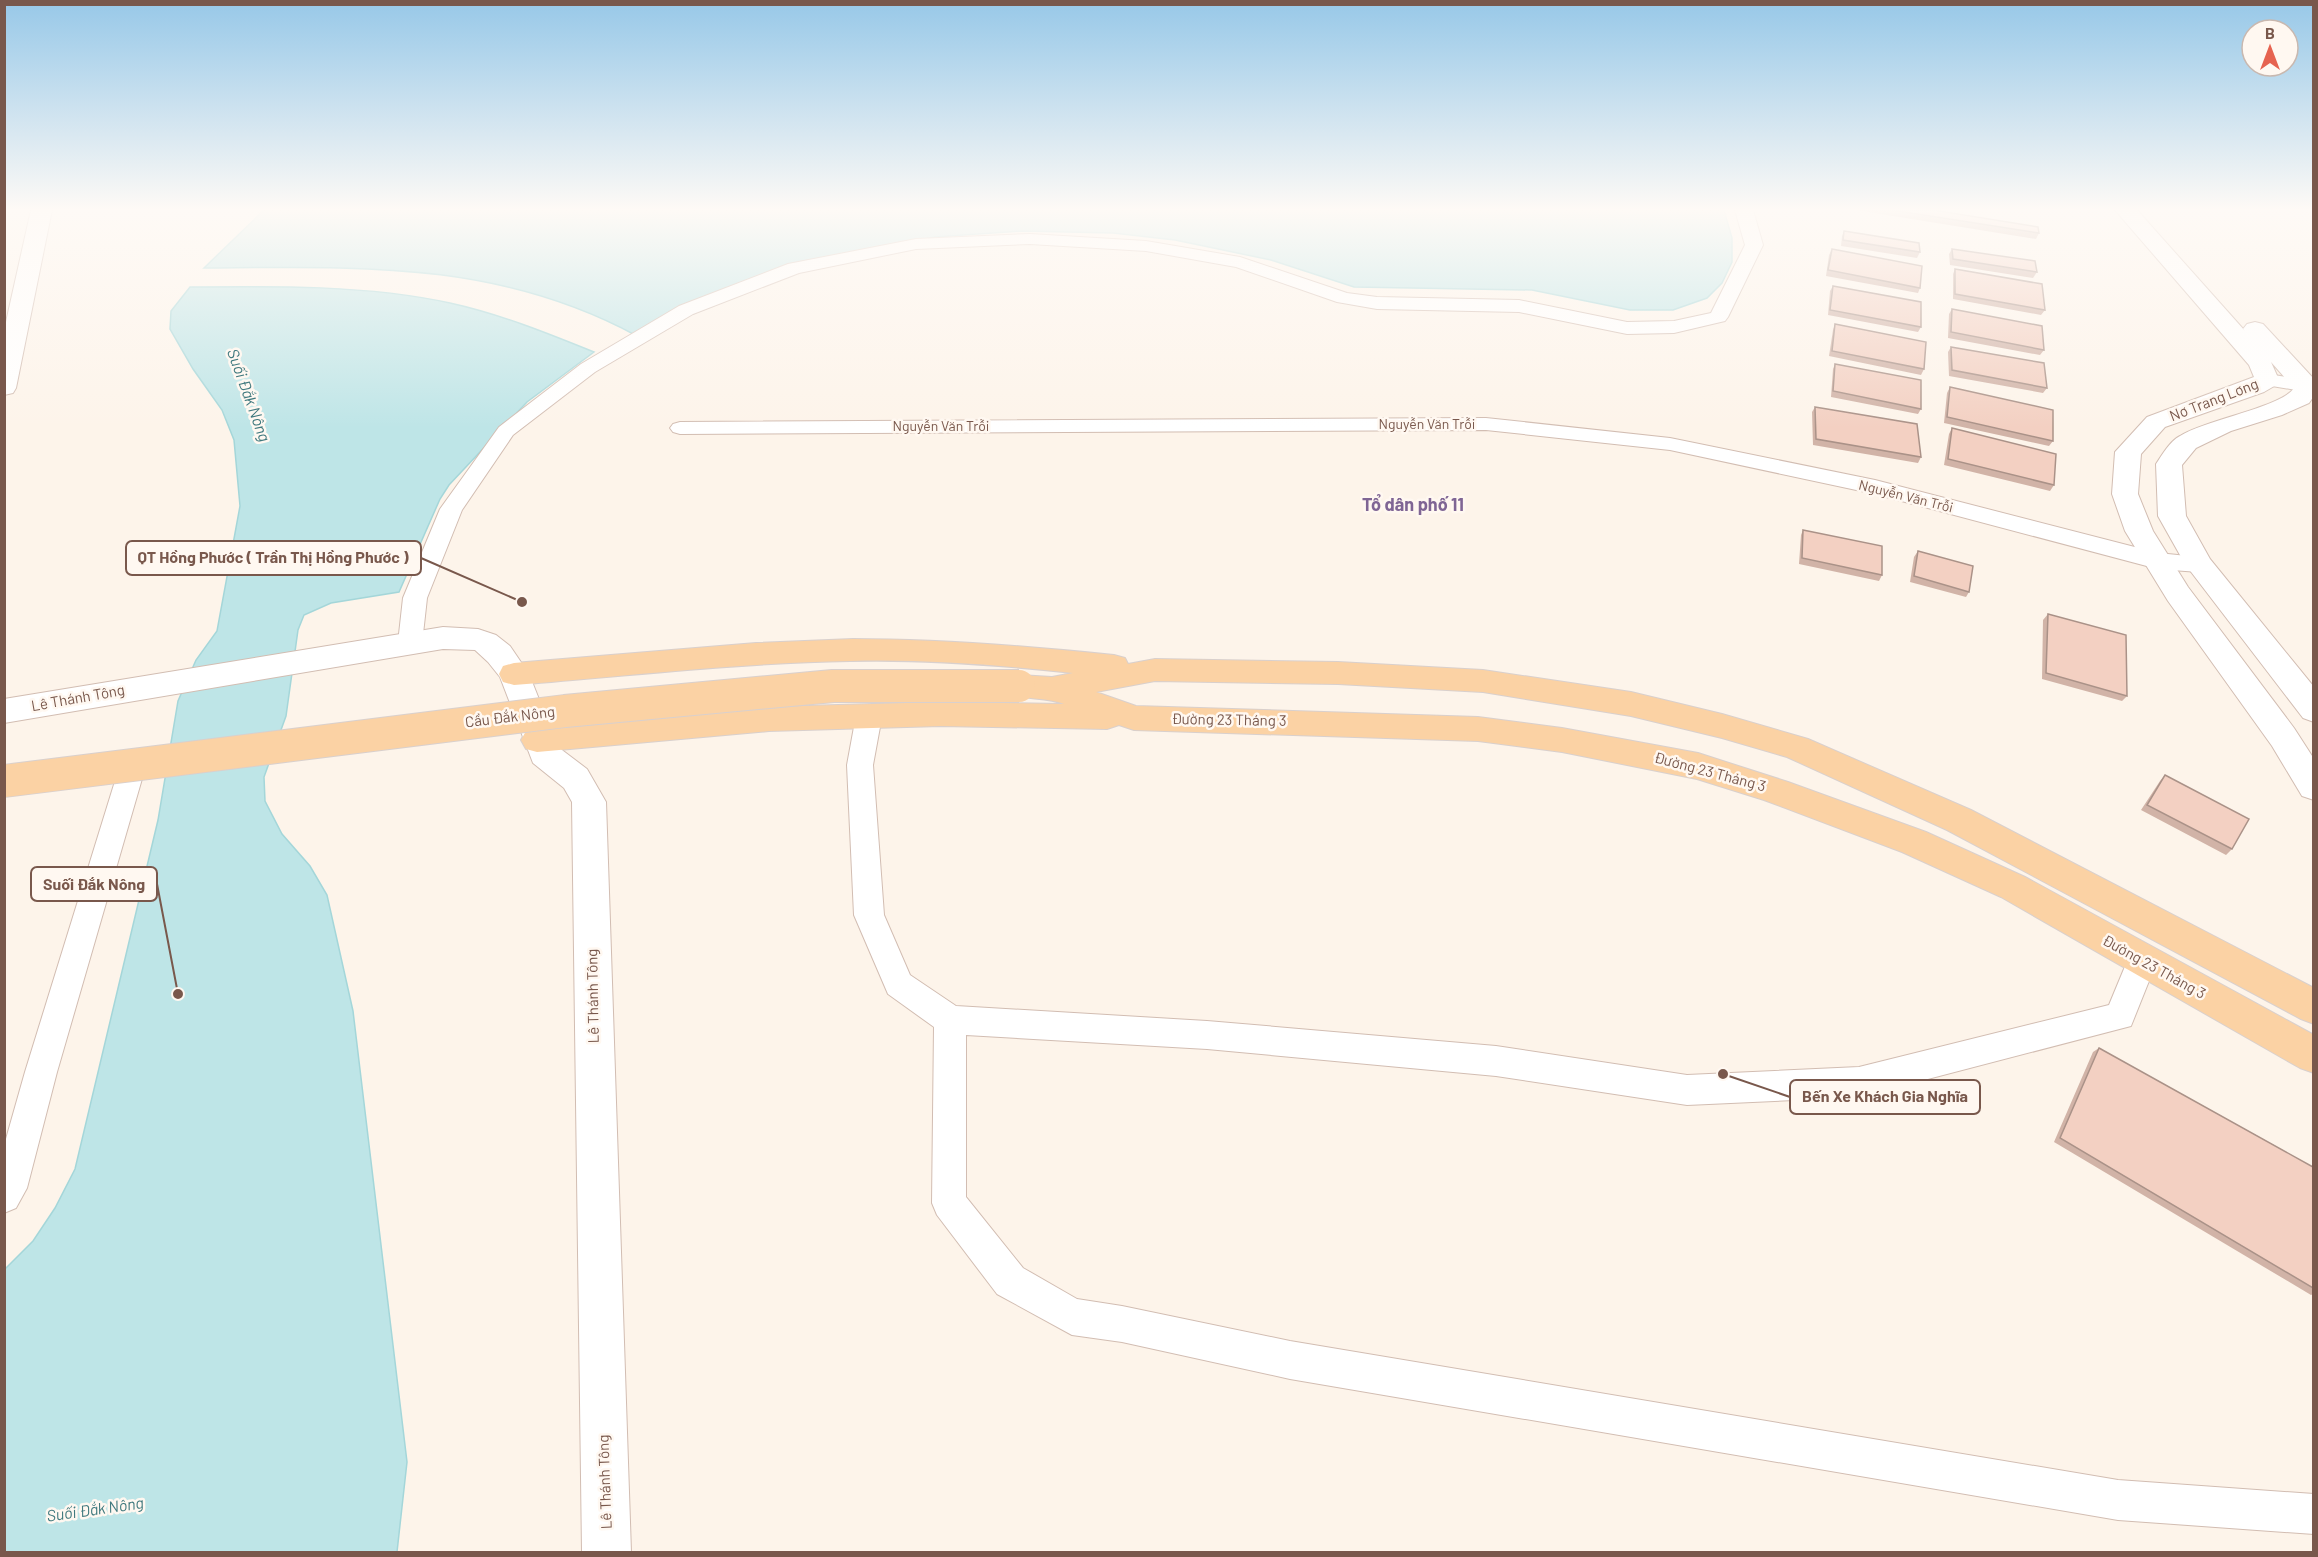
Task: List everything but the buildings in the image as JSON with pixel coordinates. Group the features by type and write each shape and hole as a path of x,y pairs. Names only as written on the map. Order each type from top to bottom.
{"main road":[{"path":"514,674 710,657 848,650 901,650 1020,657 1155,670"},
{"name":"Đường 23 Tháng 3","path":"1019,686 1052,688 1155,670 1338,673 1483,681 1631,704 1722,726 1797,748 1959,820 2313,1007"},
{"name":"Cầu Đắk Nông","path":"4,781 565,711 833,686 1019,686"},
{"name":"Đường 23 Tháng 3","path":"1052,688 1134,718 1478,729 1562,740 1698,766 1776,790 1914,842 2013,887 2313,1055"},
{"path":"537,740 770,719 941,714 1134,718"}],"street":[{"path":"4,388 26,283"},
{"path":"410,643 415,598 451,510 506,431 588,368 686,310 756,283"},
{"path":"1303,283 1355,300 1377,303 1519,306 1627,328 1674,327 1718,317 1735,283"},
{"name":"Nơ Trang Lơng","path":"2189,283 2260,363 2266,380 2255,387 2156,422 2128,452 2125,494 2139,531 2178,594 2283,737 2313,787"},
{"path":"2215,283 2310,387"},
{"path":"2266,380 2310,387"},
{"name":"Nơ Trang Lơng","path":"2310,387 2300,398 2273,410 2222,426 2187,442 2169,464 2172,516 2199,564 2313,709"},
{"name":"Nguyễn Văn Trỗi","path":"680,428 1486,424 1670,444 1875,487 2158,561 2199,564"},
{"name":"Lê Thánh Tông","path":"4,711 443,638 474,637 492,646 514,674 544,754 553,763 573,774 584,787 589,802 607,1552"},
{"path":"869,716 860,765 869,915 899,984 950,1020 1207,1035 1496,1061 1686,1090 1848,1083 2120,1016 2142,961"},
{"path":"4,1196 10,1188 41,1072 133,765"},
{"path":"950,1020 949,1203 1010,1281 1072,1317 1122,1324 1302,1362 2118,1500 2313,1514"}],"water":[{"path":"486,283 772,283 637,336 585,311 532,293"},
{"path":"1341,283 1722,283 1707,298 1673,310 1630,310 1532,290 1354,287"},
{"path":"190,287 321,288 419,297 505,318 594,352 527,402 449,485 440,499 399,592 331,603 304,615 298,630 286,716 264,777 265,801 282,834 310,866 327,895 353,1011 407,1462 397,1552 5,1552 5,1269 33,1241 55,1208 75,1169 158,820 178,701 196,660 217,631 240,506 234,440 222,410 193,369 170,329 171,311"}],"place":[{"name":"QT Hồng Phước ( Trần Thị Hồng Phước )","path":"522,602"},
{"name":"Suối Đắk Nông","path":"178,994"},
{"name":"Bến Xe Khách Gia Nghĩa","path":"1723,1074"}],"district":[{"name":"Tổ dân phố 11","path":"1413,505"}]}
